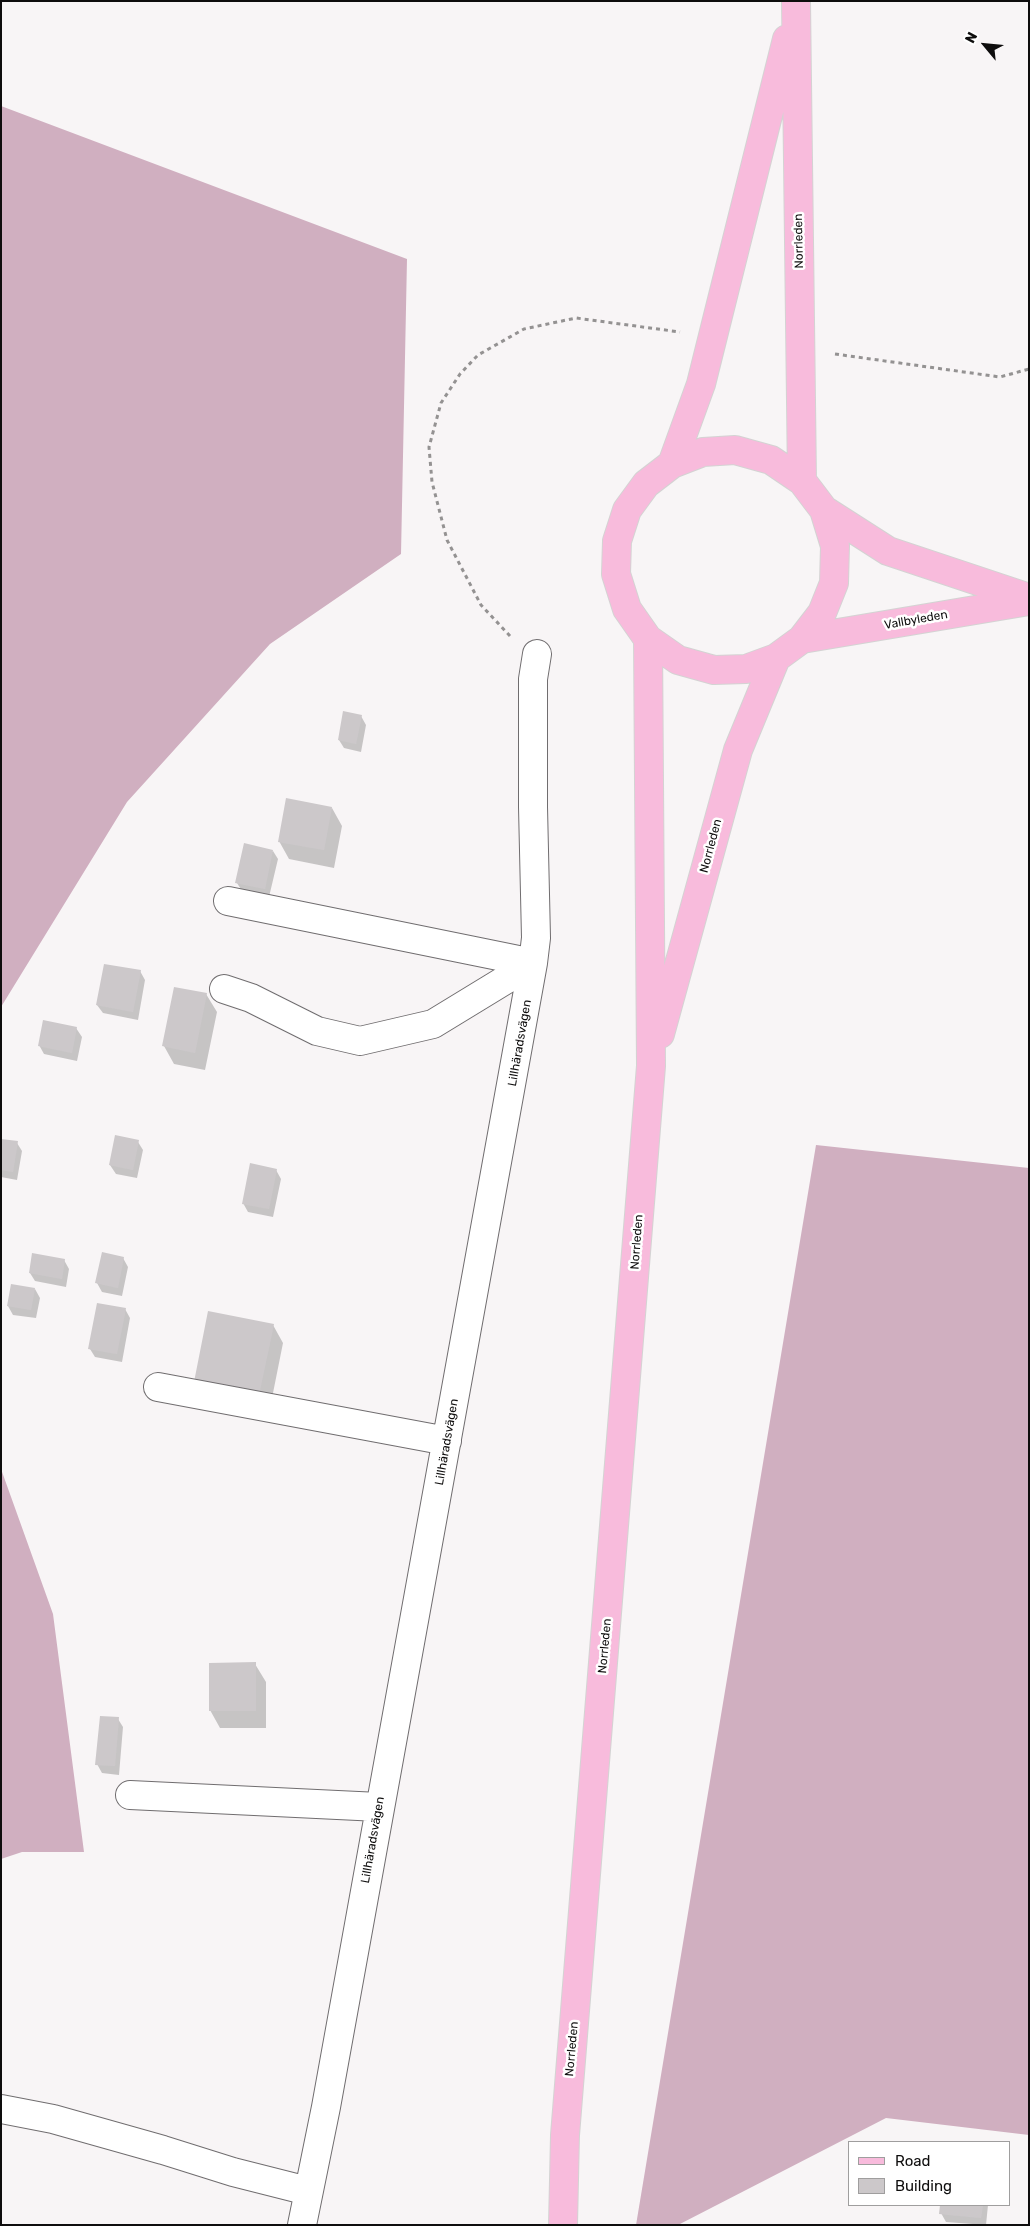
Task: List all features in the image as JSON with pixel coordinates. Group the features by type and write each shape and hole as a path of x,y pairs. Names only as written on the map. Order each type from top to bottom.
{"main road":[{"name":"Norrleden","path":"672,464 701,384 796,1 802,481"},
{"path":"735,450 771,460 802,481 824,510 834,546 834,583 822,613 802,639 776,658 746,669 714,670 678,660 648,639 626,610 616,574 617,541 627,510 646,484 672,464 703,452 735,450"},
{"name":"Vallbyleden","path":"824,510 888,551 1029,600"},
{"name":"Vallbyleden","path":"802,639 1029,600"},
{"name":"Norrleden","path":"563,2225 565,2134 651,1066 648,639"},
{"name":"Norrleden","path":"651,1066 738,750 776,658"}],"street":[{"name":"Lillhäradsvägen","path":"302,2225 326,2107 533,963 536,938 533,679 537,654"},
{"path":"228,901 533,963"},
{"path":"224,989 251,998 317,1031 360,1041 433,1024 533,963"},
{"path":"158,1386 447,1441"},
{"path":"130,1795 379,1807"},
{"path":"1,2109 53,2119 233,2172 308,2191"}],"path":[{"path":"537,654 521,648 481,605 448,540 432,482 429,448 441,403 460,374 478,355 524,329 576,318 687,333"},
{"path":"828,353 1000,377 1029,369"}],"shaded area":[{"path":"1,106 407,259 401,554 270,644 127,802 1,1007"},
{"path":"816,1145 1029,1168 1029,2135 886,2118 678,2225 636,2225"},
{"path":"1,1469 53,1614 84,1852 22,1852 1,1859"}],"building":[{"path":"343,711 362,715 356,744 338,740"},
{"path":"286,798 332,807 324,850 278,842"},
{"path":"244,843 273,850 265,889 235,883"},
{"path":"104,964 141,970 133,1012 96,1005"},
{"path":"174,987 207,993 195,1053 162,1046"},
{"path":"43,1020 77,1027 72,1053 38,1046"},
{"path":"115,1135 139,1140 133,1170 109,1165"},
{"path":"1,1139 18,1141 13,1172 1,1170"},
{"path":"250,1163 277,1169 269,1209 242,1204"},
{"path":"102,1252 124,1257 118,1288 95,1283"},
{"path":"32,1253 65,1259 62,1279 29,1273"},
{"path":"11,1284 35,1288 31,1310 7,1306"},
{"path":"97,1303 126,1308 117,1354 88,1349"},
{"path":"208,1311 274,1324 259,1395 194,1382"},
{"path":"256,1662 256,1711 209,1711 209,1663"},
{"path":"100,1716 119,1717 115,1766 95,1765"},
{"path":"940,2206 983,2206 981,2218 939,2214"}]}
